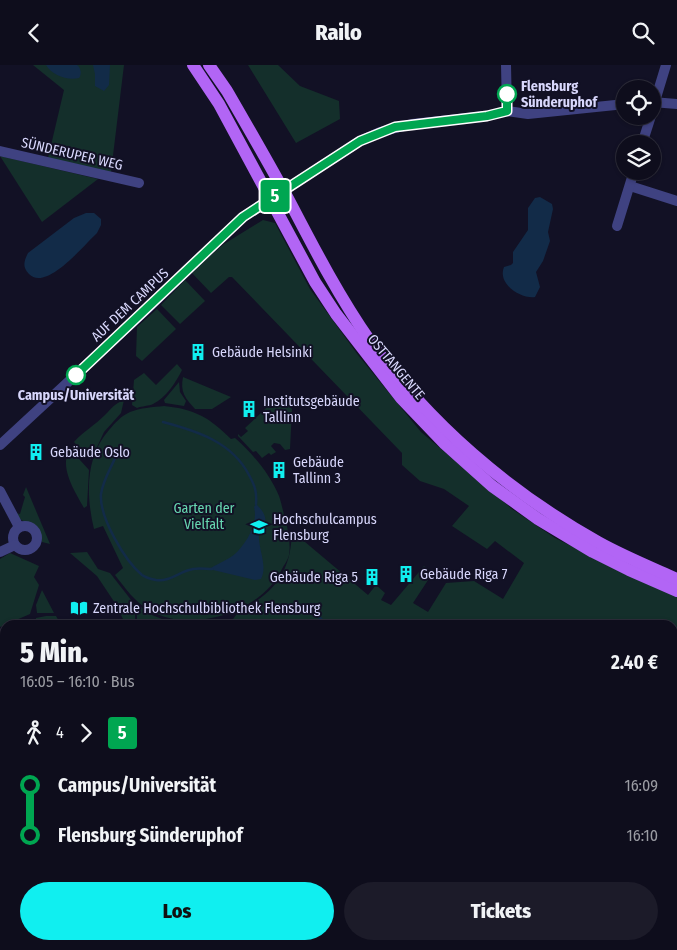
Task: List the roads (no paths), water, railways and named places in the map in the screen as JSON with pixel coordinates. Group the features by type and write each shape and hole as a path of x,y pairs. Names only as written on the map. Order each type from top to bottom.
{"main road":[{"name":"OSTTANGENTE","path":"193,65 219,104 315,282 336,314 401,398 445,443 492,486 538,519 593,552 677,591"},
{"name":"OSTTANGENTE","path":"209,65 227,91 284,190 330,277 370,341 410,391 452,435 500,477 545,510 599,542 677,579"}],"street":[{"path":"506,65 507,111"},
{"path":"661,80 666,65"},
{"path":"661,104 677,103"},
{"path":"284,190 360,141 380,132 412,124 487,116 507,111 528,114 616,105"},
{"name":"SÜNDERUPER WEG","path":"0,151 139,183"},
{"path":"617,226 632,180"},
{"path":"630,186 677,201"},
{"name":"AUF DEM CAMPUS","path":"0,445 243,217 284,190"},
{"path":"0,491 19,527"},
{"path":"19,527 33,528 36,531 37,542 32,549 21,550 14,545 14,534 19,527"},
{"path":"0,552 14,545"}],"water":[{"path":"46,65 77,65 81,75 79,78 74,79 65,78 52,72"},
{"path":"93,65 110,65 109,85 104,91 95,86"},
{"path":"540,197 552,204 553,209 548,232 550,241 543,261 536,272 540,287 535,297 529,297 523,296 512,289 504,279 503,273 504,267 513,263 513,252 528,230 528,208 535,198"},
{"path":"86,213 94,213 101,219 101,225 97,233 55,272 45,277 36,278 29,274 24,264 28,253 74,218"},
{"path":"256,504 264,513 265,519 259,535 264,569 261,579 255,580 213,570 211,568 235,554 246,541 254,524 254,507"}],"waterway":[{"path":"163,422 188,429 212,439 233,454 242,464 253,482 256,492 256,504"},
{"path":"118,451 104,483 101,504 114,538 128,560 142,575 156,580 170,578 193,569 212,569"},
{"path":"311,604 316,614 322,620"}],"place":[{"name":"Flensburg Sünderuphof","path":"507,94"},
{"name":"Gebäude Helsinki","path":"198,352"},
{"name":"Campus/Universität","path":"76,375"},
{"name":"Institutsgebäude Tallinn","path":"249,409"},
{"name":"Gebäude Oslo","path":"36,452"},
{"name":"Gebäude Tallinn 3","path":"279,470"},
{"name":"Hochschulcampus Flensburg","path":"259,527"},
{"name":"Gebäude Riga 7","path":"406,574"},
{"name":"Gebäude Riga 5","path":"372,577"},
{"name":"Zentrale Hochschulbibliothek Flensburg","path":"79,608"}],"park label":[{"name":"Garten der Vielfalt","path":"204,516"}]}
